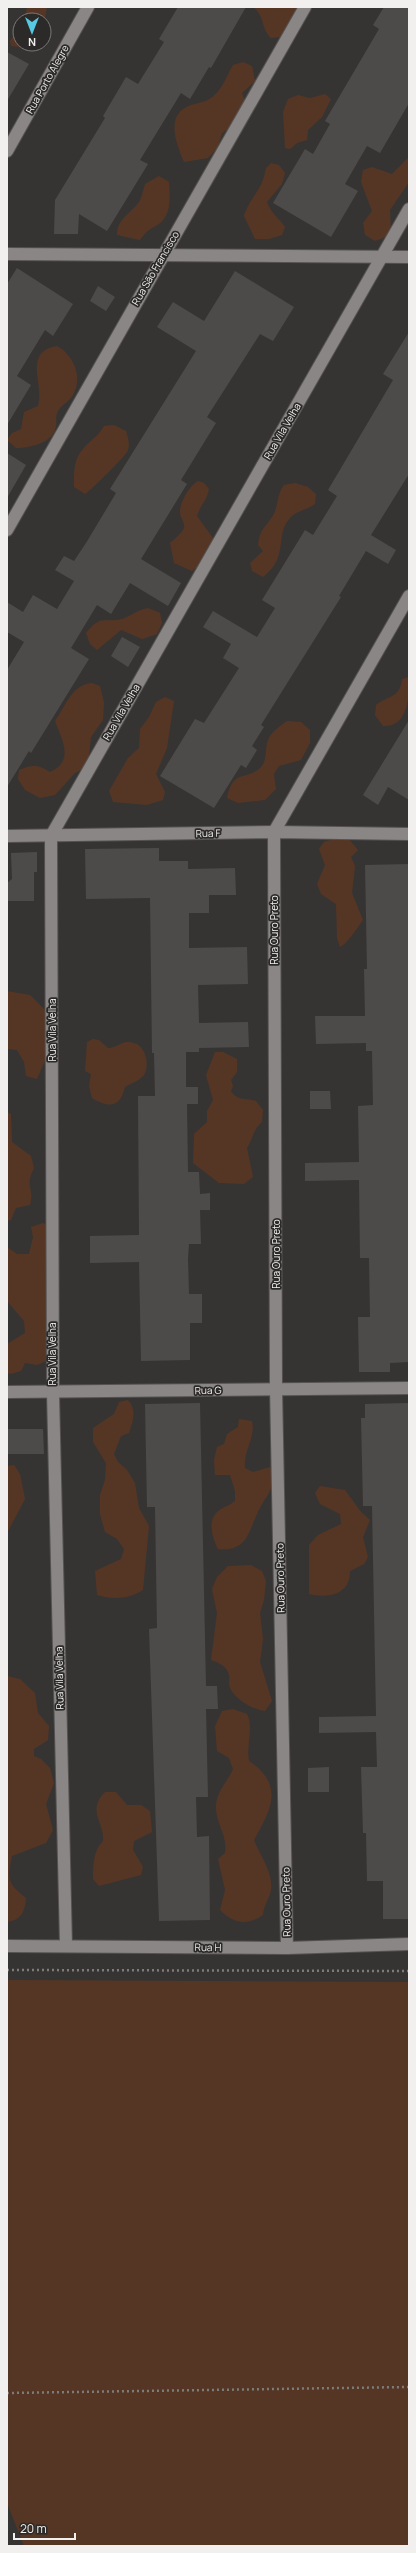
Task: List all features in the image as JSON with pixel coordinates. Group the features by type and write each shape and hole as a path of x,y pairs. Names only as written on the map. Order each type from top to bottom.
{"street":[{"name":"Rua Porto Alegre","path":"7,151 88,7"},
{"name":"Rua São Francisco","path":"7,530 305,7"},
{"name":"Rua Vila Velha","path":"66,1945 52,1393 51,836 409,209"},
{"path":"7,254 163,254 380,258 409,257"},
{"name":"Rua Ouro Preto","path":"287,1948 276,1388 274,832 409,596"},
{"name":"Rua F","path":"7,836 274,832 409,834"},
{"name":"Rua G","path":"7,1392 52,1393 276,1388 409,1388"},
{"name":"Rua H","path":"7,1946 66,1945 287,1948 409,1944"}],"path":[{"path":"7,1970 409,1971"},
{"path":"7,2393 409,2387"}],"shaded area":[{"path":"27,7 47,7 46,12 26,12"},
{"path":"253,7 298,7 294,18 281,37 271,38 266,31 259,14"},
{"path":"12,38 12,46 11,46 10,41"},
{"path":"243,62 252,66 255,81 242,93 245,101 232,126 222,133 218,147 208,158 184,162 174,128 178,115 185,108 213,97 220,89 233,65"},
{"path":"325,94 331,99 322,117 308,130 307,140 297,143 290,149 285,148 283,112 288,99 298,95 310,98"},
{"path":"409,157 409,182 390,210 391,232 386,237 375,241 365,235 363,223 372,211 361,182 363,170 372,167 392,174"},
{"path":"271,163 279,165 285,173 282,184 267,202 272,212 285,227 282,235 269,239 255,239 244,216 262,183 266,168"},
{"path":"159,176 169,182 170,193 168,210 163,220 146,232 140,240 117,235 119,225 139,202 145,184"},
{"path":"57,346 67,354 77,372 74,393 57,413 56,426 51,437 34,446 16,448 7,440 12,433 21,429 24,412 38,406 39,388 37,362 40,355 46,349"},
{"path":"114,425 126,431 129,443 128,450 116,465 85,494 74,487 77,458 88,443 104,426"},
{"path":"198,481 204,483 209,489 197,516 215,541 200,565 192,571 174,563 170,543 184,528 180,508 189,490"},
{"path":"295,483 308,487 316,494 315,504 296,513 287,521 283,531 280,552 277,560 272,568 263,577 252,571 250,563 263,551 258,545 260,536 276,509 281,489 284,485"},
{"path":"148,608 160,613 162,623 157,634 142,639 121,630 97,650 90,644 86,633 95,623 102,620 122,619 140,610"},
{"path":"409,677 408,701 403,716 392,725 383,726 375,715 376,705 396,693 399,690 402,679"},
{"path":"92,683 100,686 104,702 103,720 91,737 88,766 75,773 55,795 40,798 25,790 18,779 19,770 34,766 50,772 58,767 62,762 64,756 63,743 55,721 74,692 85,685"},
{"path":"165,697 174,701 167,748 156,774 165,792 163,800 147,805 113,802 109,791 128,758 139,748 140,729 149,717 156,702"},
{"path":"287,721 301,722 310,730 310,743 301,760 279,766 274,774 276,789 265,800 238,803 227,798 236,779 250,774 261,767 264,761 270,735"},
{"path":"336,838 348,838 358,850 351,857 355,866 352,893 363,920 349,939 340,947 337,938 336,904 321,894 317,884 325,865 319,849 324,842"},
{"path":"7,991 30,995 47,1012 47,1056 37,1079 26,1076 24,1062 17,1050 7,1049"},
{"path":"93,1039 99,1040 108,1048 115,1047 126,1042 134,1043 141,1048 146,1057 147,1067 144,1075 125,1087 120,1099 113,1104 104,1103 92,1098 89,1086 91,1074 85,1071 87,1042"},
{"path":"215,1052 223,1052 237,1059 237,1072 231,1080 233,1086 231,1091 233,1094 239,1098 256,1101 263,1110 262,1122 255,1131 247,1148 253,1177 244,1184 219,1183 193,1163 194,1134 207,1122 207,1111 213,1100 206,1075"},
{"path":"7,1112 11,1114 12,1142 31,1156 34,1168 30,1179 30,1205 16,1208 11,1220 7,1221"},
{"path":"43,1223 49,1227 49,1360 37,1365 25,1363 21,1371 11,1374 7,1373 7,1344 25,1333 24,1321 7,1301 7,1247 17,1254 29,1254 33,1237 31,1227"},
{"path":"128,1400 133,1408 132,1424 129,1433 121,1436 114,1454 118,1462 127,1470 135,1483 139,1508 149,1526 143,1590 127,1597 109,1598 97,1595 95,1571 121,1559 124,1549 117,1539 105,1532 100,1514 100,1495 105,1480 106,1463 93,1442 93,1428 114,1414 119,1402"},
{"path":"239,1419 252,1421 253,1427 246,1456 245,1468 253,1472 270,1467 275,1477 272,1487 259,1509 245,1540 235,1548 218,1549 212,1533 213,1517 221,1509 235,1501 235,1491 230,1475 215,1475 214,1460 217,1447 224,1444 227,1434 238,1427"},
{"path":"14,1465 20,1474 25,1499 7,1533 7,1466"},
{"path":"320,1486 345,1490 361,1512 370,1520 363,1537 368,1557 364,1564 350,1571 349,1579 346,1586 342,1590 323,1596 309,1594 309,1545 318,1535 341,1524 340,1514 320,1504 315,1493"},
{"path":"251,1565 262,1571 266,1581 264,1600 260,1613 263,1639 260,1662 272,1701 265,1711 255,1709 240,1700 232,1692 229,1686 229,1675 225,1667 211,1660 217,1613 212,1589 217,1577 228,1566"},
{"path":"7,1676 20,1679 35,1693 38,1713 49,1726 48,1740 34,1749 34,1756 41,1759 50,1768 54,1783 46,1804 53,1830 46,1843 12,1856 9,1870 10,1880 15,1888 26,1898 25,1907 19,1917 7,1922"},
{"path":"233,1709 247,1714 250,1725 248,1749 249,1761 260,1770 267,1779 271,1789 269,1808 254,1840 269,1873 271,1880 270,1894 263,1915 257,1919 246,1922 236,1921 225,1915 220,1910 225,1890 218,1859 225,1853 225,1840 217,1818 216,1805 218,1795 233,1769 229,1758 217,1751 215,1726 222,1711"},
{"path":"105,1792 116,1792 127,1805 141,1805 150,1811 152,1832 134,1841 133,1850 143,1867 141,1875 99,1886 93,1879 95,1854 103,1841 97,1805"},
{"path":"7,1980 409,1982 409,2546 24,2546 7,2503"}],"building":[{"path":"178,7 246,7 211,68 209,67 190,99 181,93 140,160 148,164 107,231 79,214 78,234 54,234 55,200 105,118 103,116 126,77 138,84 164,42 159,39"},
{"path":"384,7 409,7 409,103 380,153 367,146 345,184 358,191 331,237 273,203 305,149 313,154 330,124 325,121 379,29 373,25"},
{"path":"7,52 29,64 7,101"},
{"path":"17,268 73,304 53,336 45,330 17,376 31,385 7,425 7,284"},
{"path":"235,271 294,307 273,341 260,334 207,417 216,423 181,480 187,484 141,559 181,583 168,606 130,583 111,614 97,605 71,648 89,659 31,753 29,751 7,787 7,670 24,642 7,632 7,602 23,612 33,595 57,609 74,581 55,570 64,556 74,561 86,543 116,493 110,489 196,351 157,327 173,302 204,321"},
{"path":"98,286 115,297 106,311 90,301"},
{"path":"409,332 409,474 371,535 396,550 388,564 366,551 339,596 341,597 261,725 264,727 252,746 257,750 246,768 241,765 214,808 160,776 195,719 204,723 239,668 223,658 231,644 203,627 213,611 257,637 275,608 262,600 305,530 313,535 337,496 328,490 393,380 383,374"},
{"path":"7,453 26,465 7,498"},
{"path":"122,637 140,647 128,667 111,656"},
{"path":"409,720 409,800 388,787 378,805 363,795"},
{"path":"159,848 159,861 188,861 188,869 235,868 236,895 209,895 209,913 189,913 189,948 247,947 248,984 198,985 199,1023 248,1022 249,1047 199,1048 199,1052 186,1052 186,1087 198,1087 198,1104 187,1104 188,1172 199,1172 200,1194 210,1193 210,1210 200,1210 201,1244 189,1244 188,1259 189,1294 202,1294 202,1323 190,1323 190,1360 141,1361 139,1262 90,1263 90,1236 139,1235 138,1096 155,1096 154,1053 152,1053 150,898 86,899 85,849"},
{"path":"37,852 37,872 34,872 34,901 7,901 7,883 12,879 11,853"},
{"path":"409,864 409,1362 390,1363 390,1372 359,1372 358,1317 370,1317 369,1258 360,1258 359,1180 305,1181 305,1163 359,1162 358,1106 373,1105 372,1051 366,1051 366,1043 316,1044 315,1016 365,1016 364,969 367,969 365,865"},
{"path":"310,1091 330,1091 331,1109 310,1109"},
{"path":"200,1403 206,1686 217,1686 218,1709 206,1709 208,1797 196,1797 197,1837 209,1836 210,1920 159,1921 149,1629 157,1628 155,1507 147,1507 145,1404"},
{"path":"409,1403 409,1919 383,1919 383,1881 367,1881 366,1833 363,1833 361,1767 377,1767 376,1732 319,1733 319,1717 376,1716 372,1506 363,1506 361,1418 365,1418 365,1404"},
{"path":"7,1429 43,1429 44,1454 7,1454"},
{"path":"329,1767 329,1792 308,1792 308,1768"}]}
